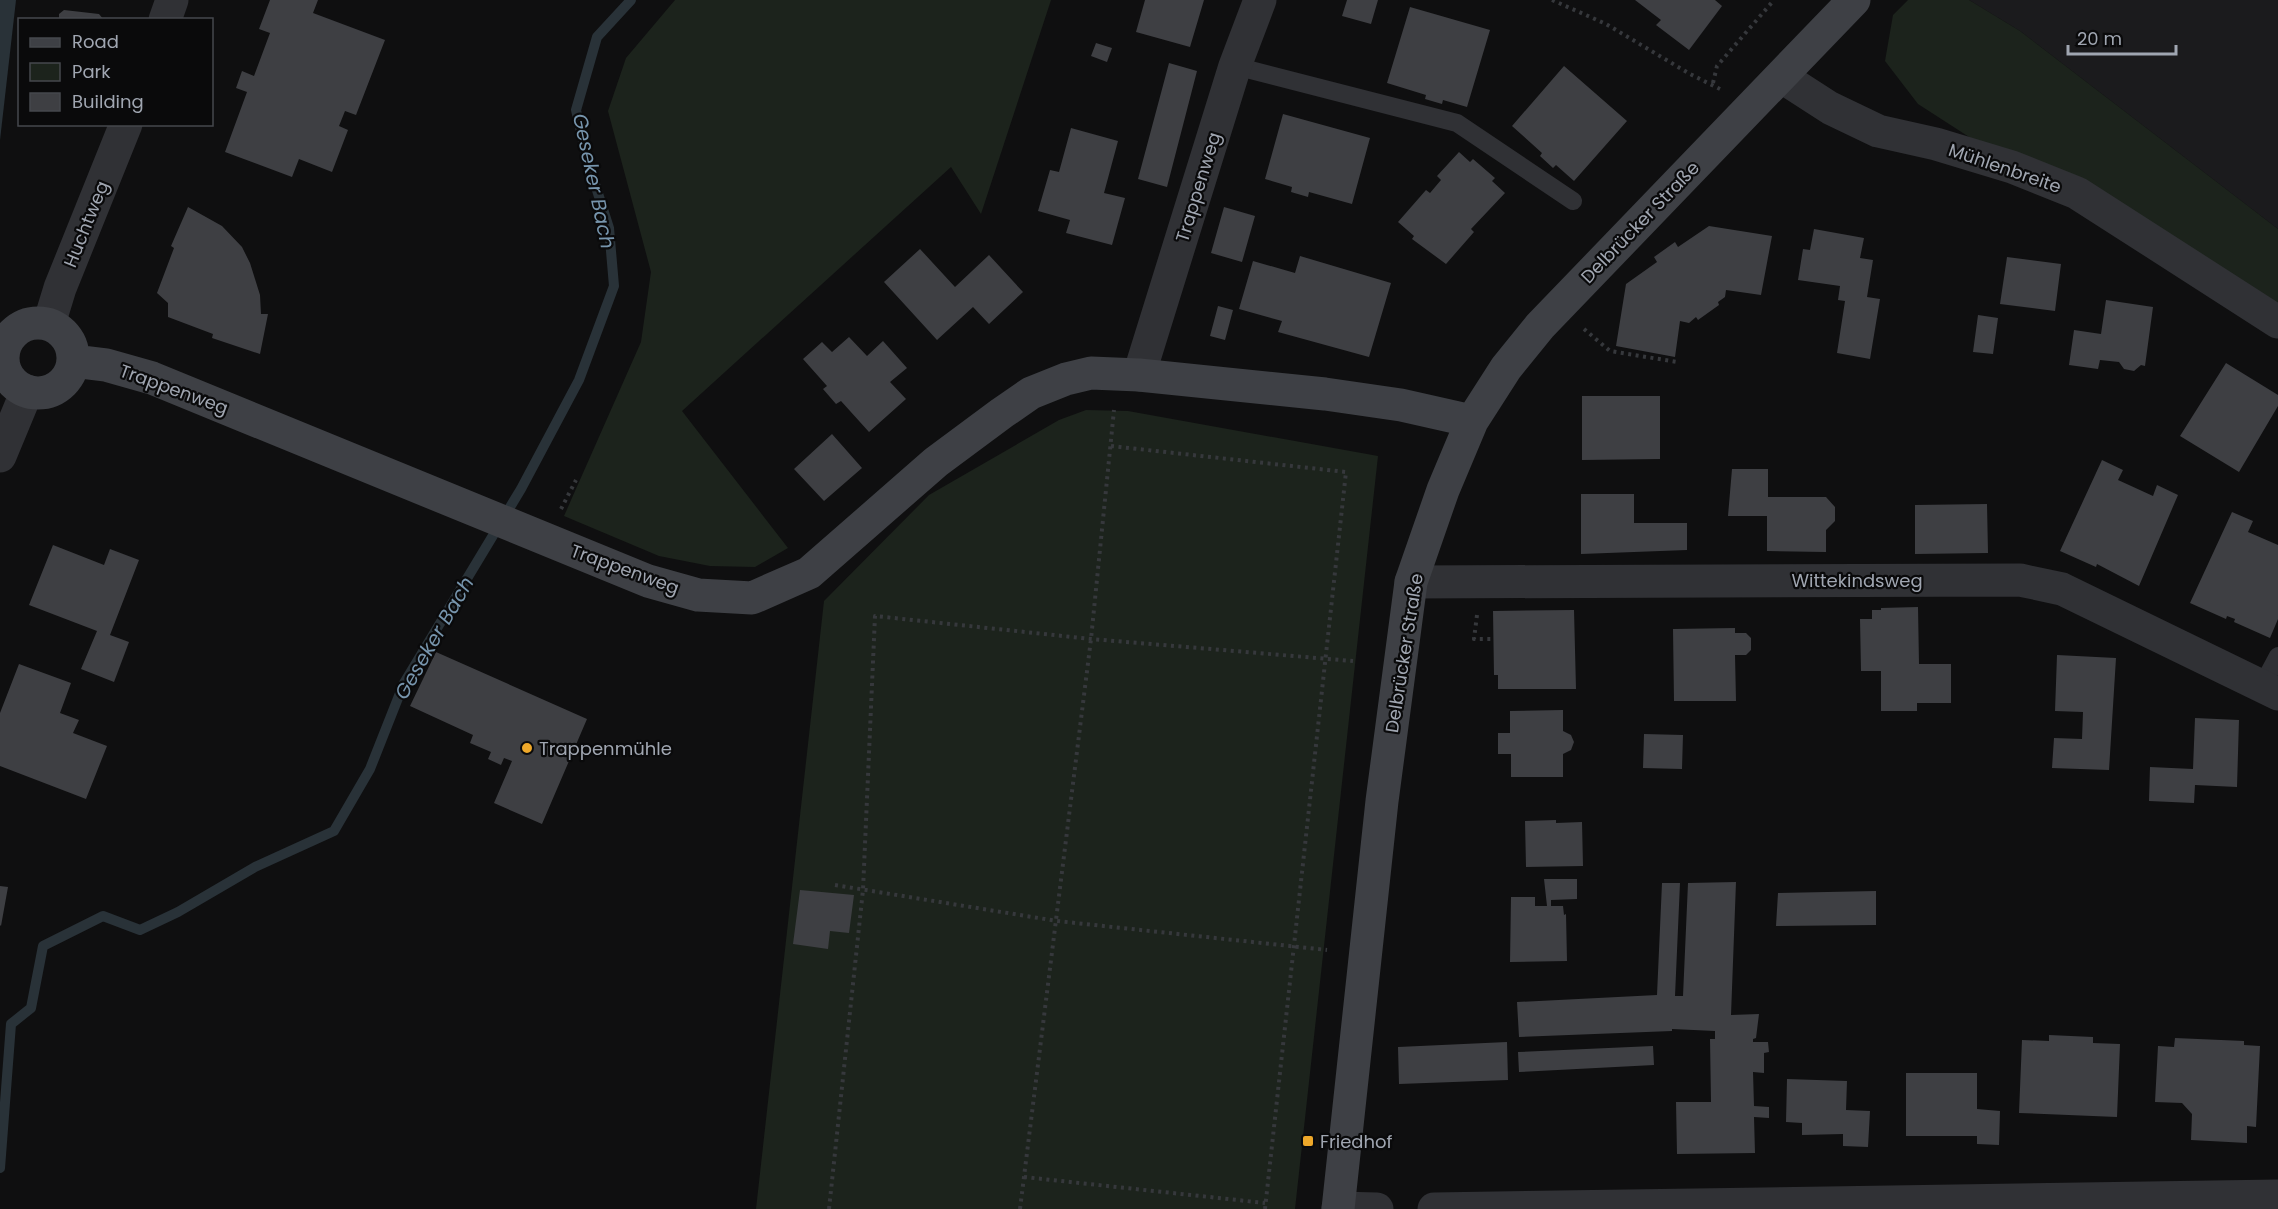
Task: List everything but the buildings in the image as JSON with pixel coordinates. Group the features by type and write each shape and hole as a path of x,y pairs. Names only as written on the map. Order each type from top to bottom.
{"street":[{"path":"166,18 172,0"},
{"name":"Trappenweg","path":"1139,375 1236,66 1260,0"},
{"name":"Delbrücker Straße","path":"1338,1208 1382,801 1412,582 1443,490 1472,421 1506,368 1540,326 1623,237 1782,77 1854,0"},
{"name":"Mühlenbreite","path":"1782,77 1830,108 1878,131 1936,144 2012,167 2077,194 2278,322"},
{"name":"Huchtweg","path":"49,324 60,288 125,126"},
{"path":"28,324 49,324 58,328 70,343 73,361 70,372 57,387 37,393 27,391 9,378 1,356 10,336 18,329 28,324"},
{"name":"Trappenweg","path":"73,361 106,365 152,378 648,581 698,595 752,598 808,573 936,462 1031,393 1066,379 1091,374 1139,375 1401,405 1472,421"},
{"path":"0,456 27,391"},
{"name":"Wittekindsweg","path":"1412,582 2020,580 2062,589 2270,690"},
{"path":"1434,1209 2278,1196"},
{"path":"1338,1208 1377,1209"}],"lane":[{"path":"1236,66 1457,123 1573,201"},
{"path":"2270,690 2278,656"}],"path":[{"path":"1552,0 1606,24 1689,74 1713,83 1718,66 1774,0"},
{"path":"1610,351 1677,362"},
{"path":"1020,1209 1091,639 1114,409"},
{"path":"1110,446 1346,472 1265,1209"},
{"path":"558,515 576,480"},
{"path":"829,1209 863,890 875,616 1091,639 1353,661"},
{"path":"1479,639 1491,639"},
{"path":"835,885 1057,921 1326,950"},
{"path":"1024,1177 1265,1203"}],"shaded area":[{"path":"0,0 16,0 0,140"},
{"path":"1969,0 2278,0 2278,229 2020,31"}],"green space":[{"path":"675,0 1051,0 981,214 951,167 682,411 788,548 755,567 710,566 659,556 564,516 641,342 651,272 608,111 626,58"},
{"path":"1908,0 1969,0 2020,31 2278,229 2278,305 1980,144 1918,104 1885,61 1893,15"},
{"path":"1086,410 1128,411 1378,456 1295,1209 756,1209 824,601 929,495 1059,420"}],"waterway":[{"name":"Geseker Bach","path":"0,1168 11,1024 31,1008 43,946 103,916 140,930 178,912 255,867 334,831 370,769 404,683 521,489 579,380 614,286 609,228 588,162 576,110 597,37 631,0"}],"place":[{"name":"Trappenmühle","path":"527,748"},
{"name":"Friedhof","path":"1308,1141"}]}
